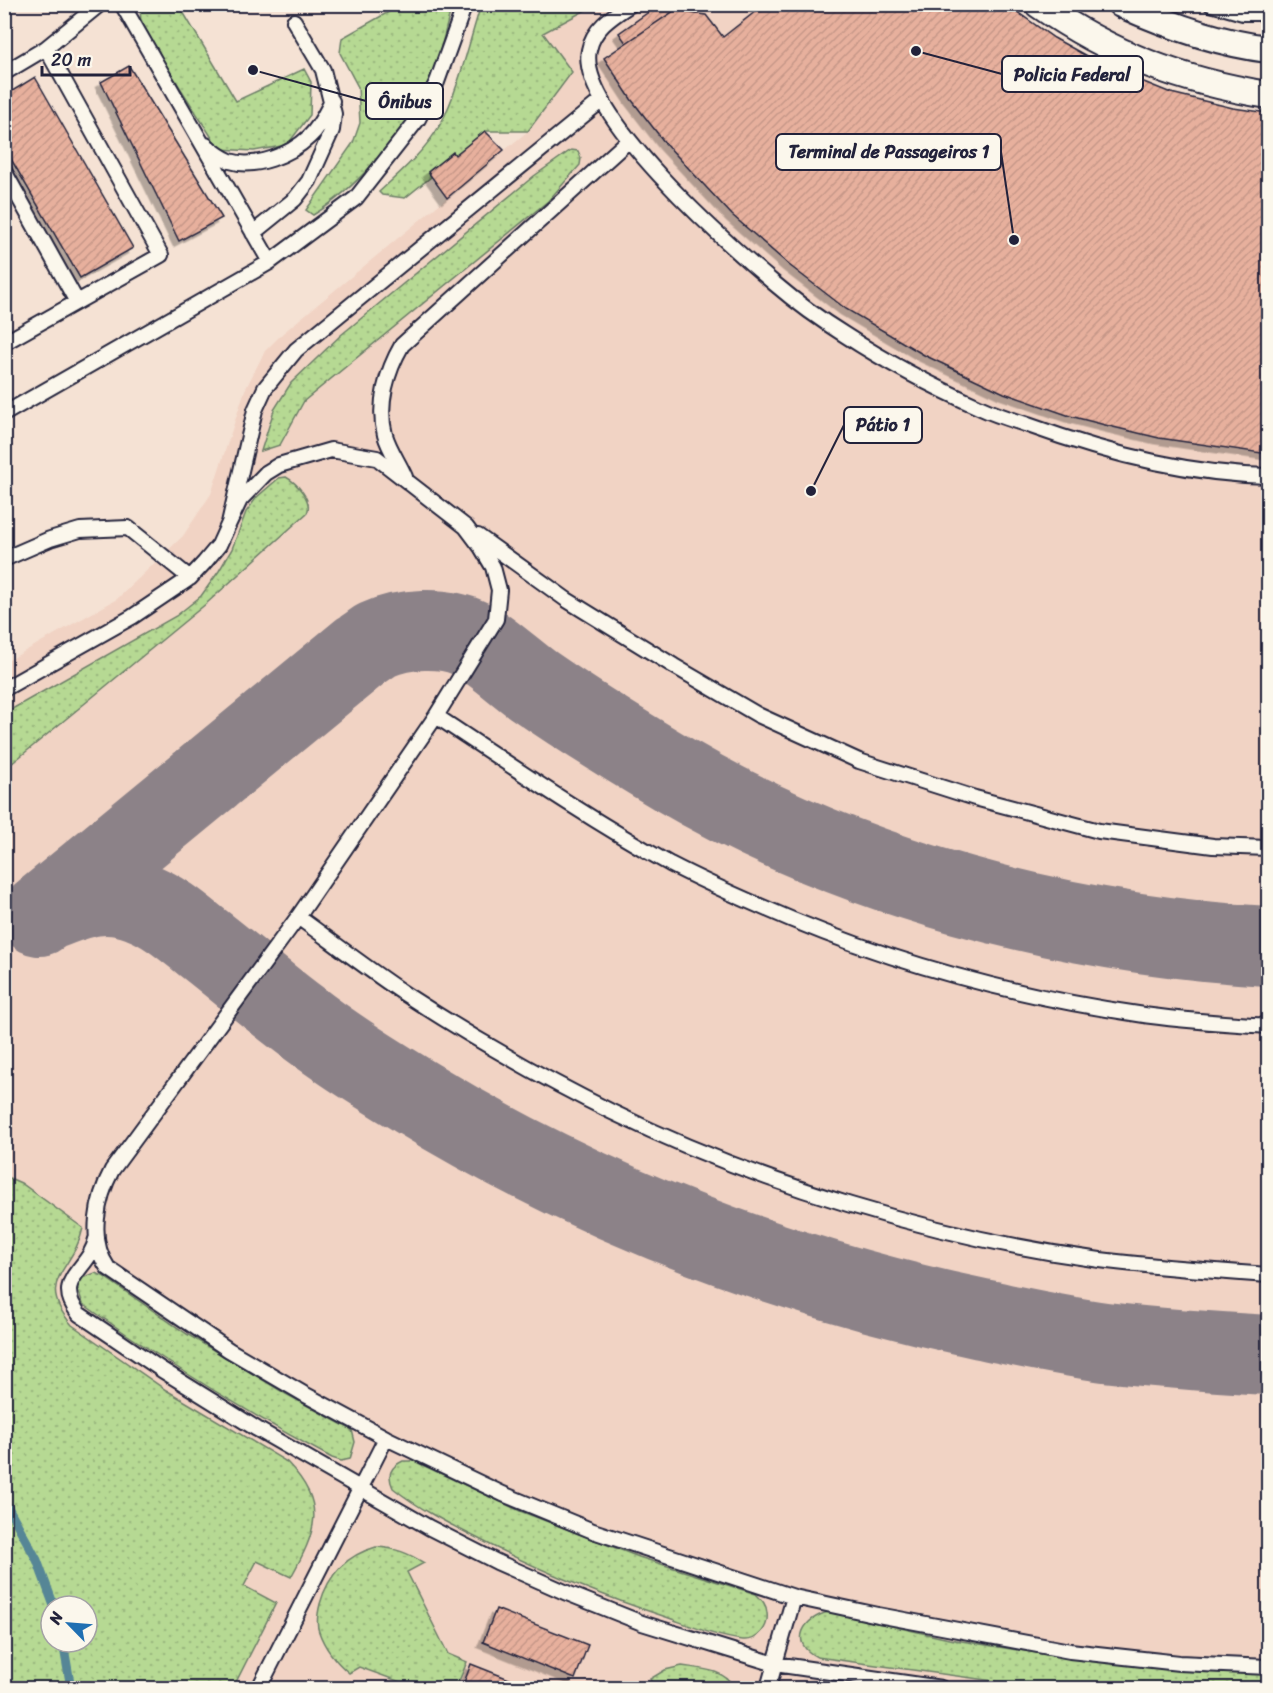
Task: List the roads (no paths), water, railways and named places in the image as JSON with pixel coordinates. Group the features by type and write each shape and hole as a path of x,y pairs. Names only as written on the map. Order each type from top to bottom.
{"street":[{"path":"1038,4 1100,42 1146,64 1190,78 1269,95"},
{"path":"1121,4 1156,20 1201,35 1269,50"}],"lane":[{"path":"4,73 46,48 100,4"},
{"path":"122,4 270,261"},
{"path":"4,414 270,261 356,198 418,119 437,82 465,4"},
{"path":"1211,4 1244,13 1269,14"},
{"path":"626,6 601,26 589,50 588,63 602,100 628,141 701,217 776,285 844,335 913,376 984,409 1070,441 1152,462 1237,475 1269,476"},
{"path":"253,233 283,211 309,180 332,130 334,114 323,70 294,21"},
{"path":"4,343 161,255 46,48"},
{"path":"229,523 255,410 265,388 296,350 602,100"},
{"path":"201,141 218,155 231,161 244,163 278,156 309,138 321,123 332,101"},
{"path":"406,479 386,435 383,410 388,376 402,345 628,141"},
{"path":"4,171 76,302"},
{"path":"4,688 132,617 190,578 219,545 240,500 266,473 301,457 331,450 377,458 466,527 567,600 758,715 859,761 975,798 1099,831 1213,846 1269,848"},
{"path":"108,1268 98,1249 97,1214 112,1170 298,917 436,716 496,619 499,590 492,567 466,527"},
{"path":"4,559 50,539 80,530 128,528 190,578"},
{"path":"436,716 568,804 671,864 806,926 890,956 975,981 1028,993 1138,1014 1269,1026"},
{"path":"298,917 405,993 484,1043 612,1112 746,1168 833,1199 919,1223 1018,1246 1100,1260 1269,1275"},
{"path":"98,1234 91,1254 68,1287 72,1304 79,1314 162,1370 257,1429 430,1528 497,1562 642,1623 775,1664 941,1689"},
{"path":"76,1274 85,1267 101,1265 108,1268 229,1350 304,1394 386,1438 503,1494 592,1531 794,1597 889,1617 1070,1651 1179,1663 1269,1667"},
{"path":"260,1689 386,1438"},
{"path":"768,1689 794,1597"}],"waterway":[{"path":"4,1500 37,1560 50,1594"},
{"path":"65,1654 71,1688"}],"place":[{"name":"Policia Federal","path":"916,51"},
{"name":"Ônibus","path":"253,70"},
{"name":"Terminal de Passageiros 1","path":"1014,240"},
{"name":"Pátio 1","path":"811,491"}]}
